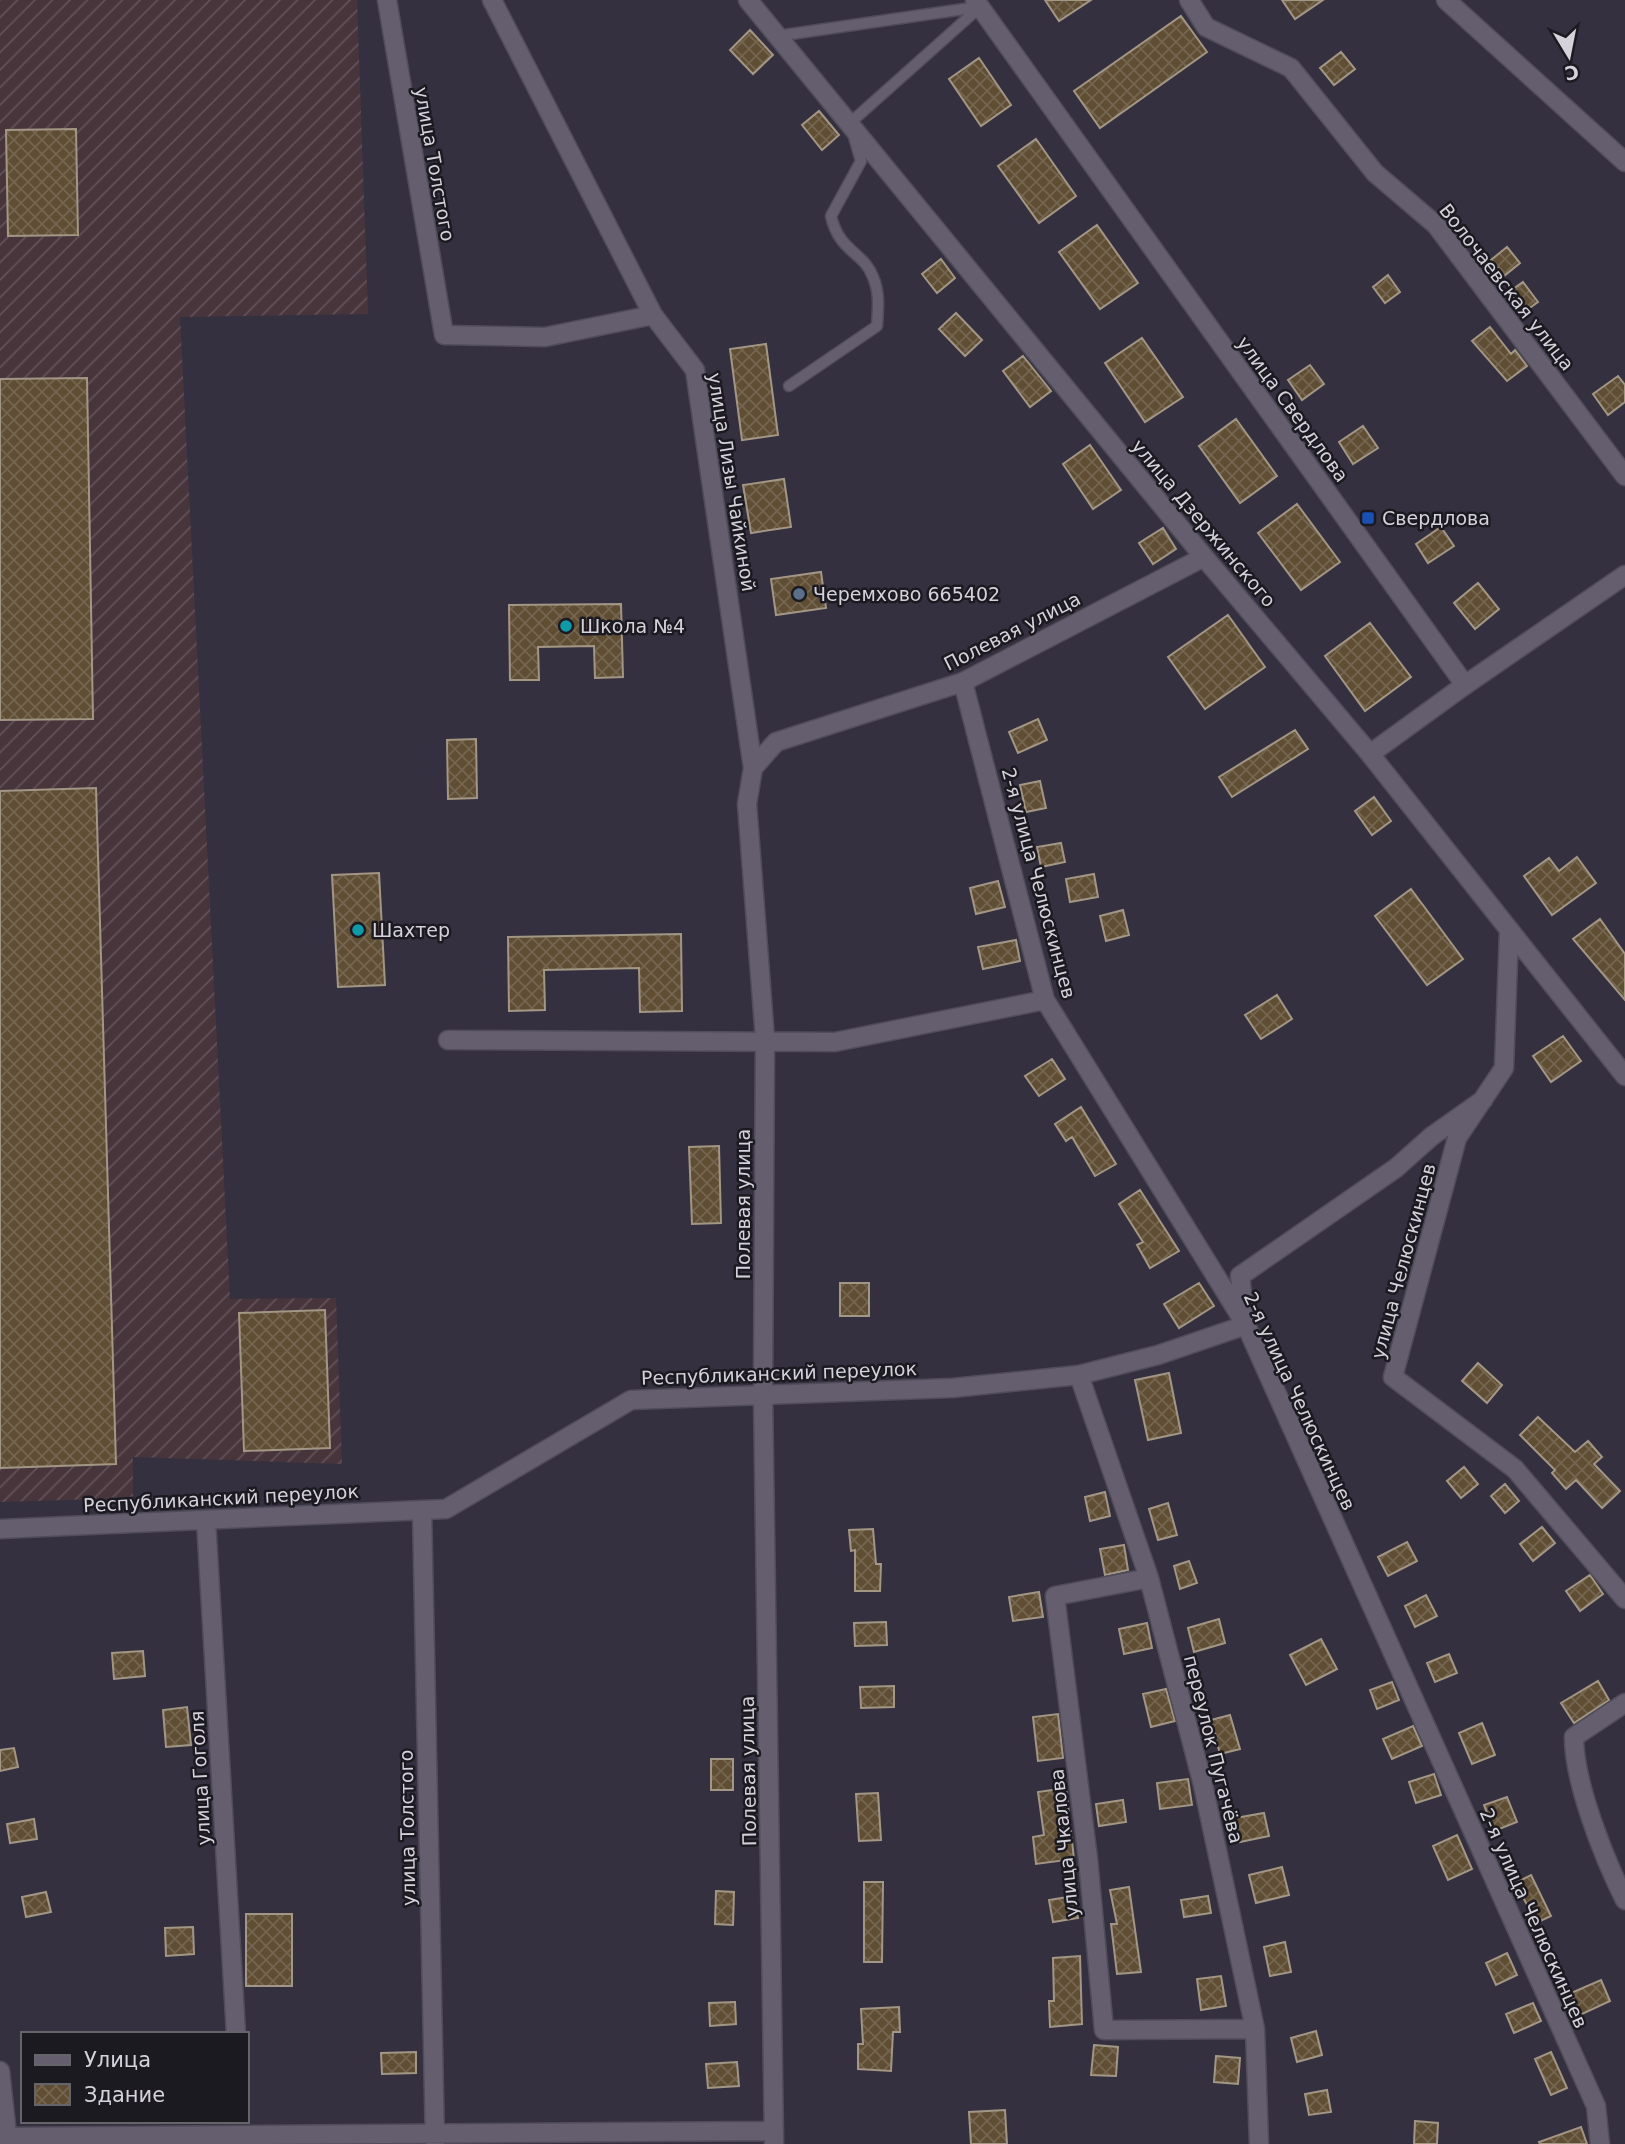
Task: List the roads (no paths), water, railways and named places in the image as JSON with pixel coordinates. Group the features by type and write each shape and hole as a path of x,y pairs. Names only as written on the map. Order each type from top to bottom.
{"street":[{"name":"улица Толстого","path":"387,0 443,335 545,337 653,315"},
{"name":"улица Лизы Чайкиной","path":"492,0 653,315 695,370 753,768"},
{"name":"улица Дзержинского","path":"748,0 1204,557 1370,754 1625,1076"},
{"name":"Волочаевская улица","path":"1189,0 1206,27 1291,68 1375,173 1436,225 1625,476"},
{"path":"1446,0 1625,162"},
{"name":"улица Свердлова","path":"977,3 1465,685"},
{"name":"Полевая улица","path":"774,2137 764,1394 765,1039 747,804 753,768 776,742 963,682 1204,557"},
{"path":"1370,754 1625,575"},
{"name":"2-я улица Челюскинцев","path":"963,682 1045,1000 1246,1325 1596,2106 1600,2144"},
{"name":"улица Челюскинцев","path":"1509,932 1504,1068 1457,1138 1393,1377 1515,1469 1625,1599"},
{"path":"448,1040 765,1039 835,1042 1045,1000"},
{"path":"1246,1325 1240,1276 1396,1168 1432,1136 1483,1100"},
{"name":"Республиканский переулок","path":"0,1529 446,1509 631,1400 952,1388 1079,1375 1158,1355 1246,1325"},
{"name":"переулок Пугачёва","path":"1079,1375 1149,1578 1203,1785 1255,2029 1259,2144"},
{"name":"улица Толстого","path":"422,1510 434,2139"},
{"name":"улица Гоголя","path":"206,1520 236,2032"},
{"name":"улица Чкалова","path":"1149,1578 1055,1596 1088,1859 1104,2030 1255,2029"},
{"path":"1625,1703 1574,1737 1574,1761 1613,1875 1625,1900"},
{"path":"0,2071 8,2140 242,2134 434,2139 774,2137"}],"lane":[{"path":"777,36 977,3"},
{"path":"789,386 877,326 879,298 873,274 835,235 831,216 861,160 850,123 977,3"}],"place":[{"name":"Свердлова","path":"1368,518"},
{"name":"Черемхово 665402","path":"799,594"},
{"name":"Школа №4","path":"566,626"},
{"name":"Шахтер","path":"358,930"}]}
